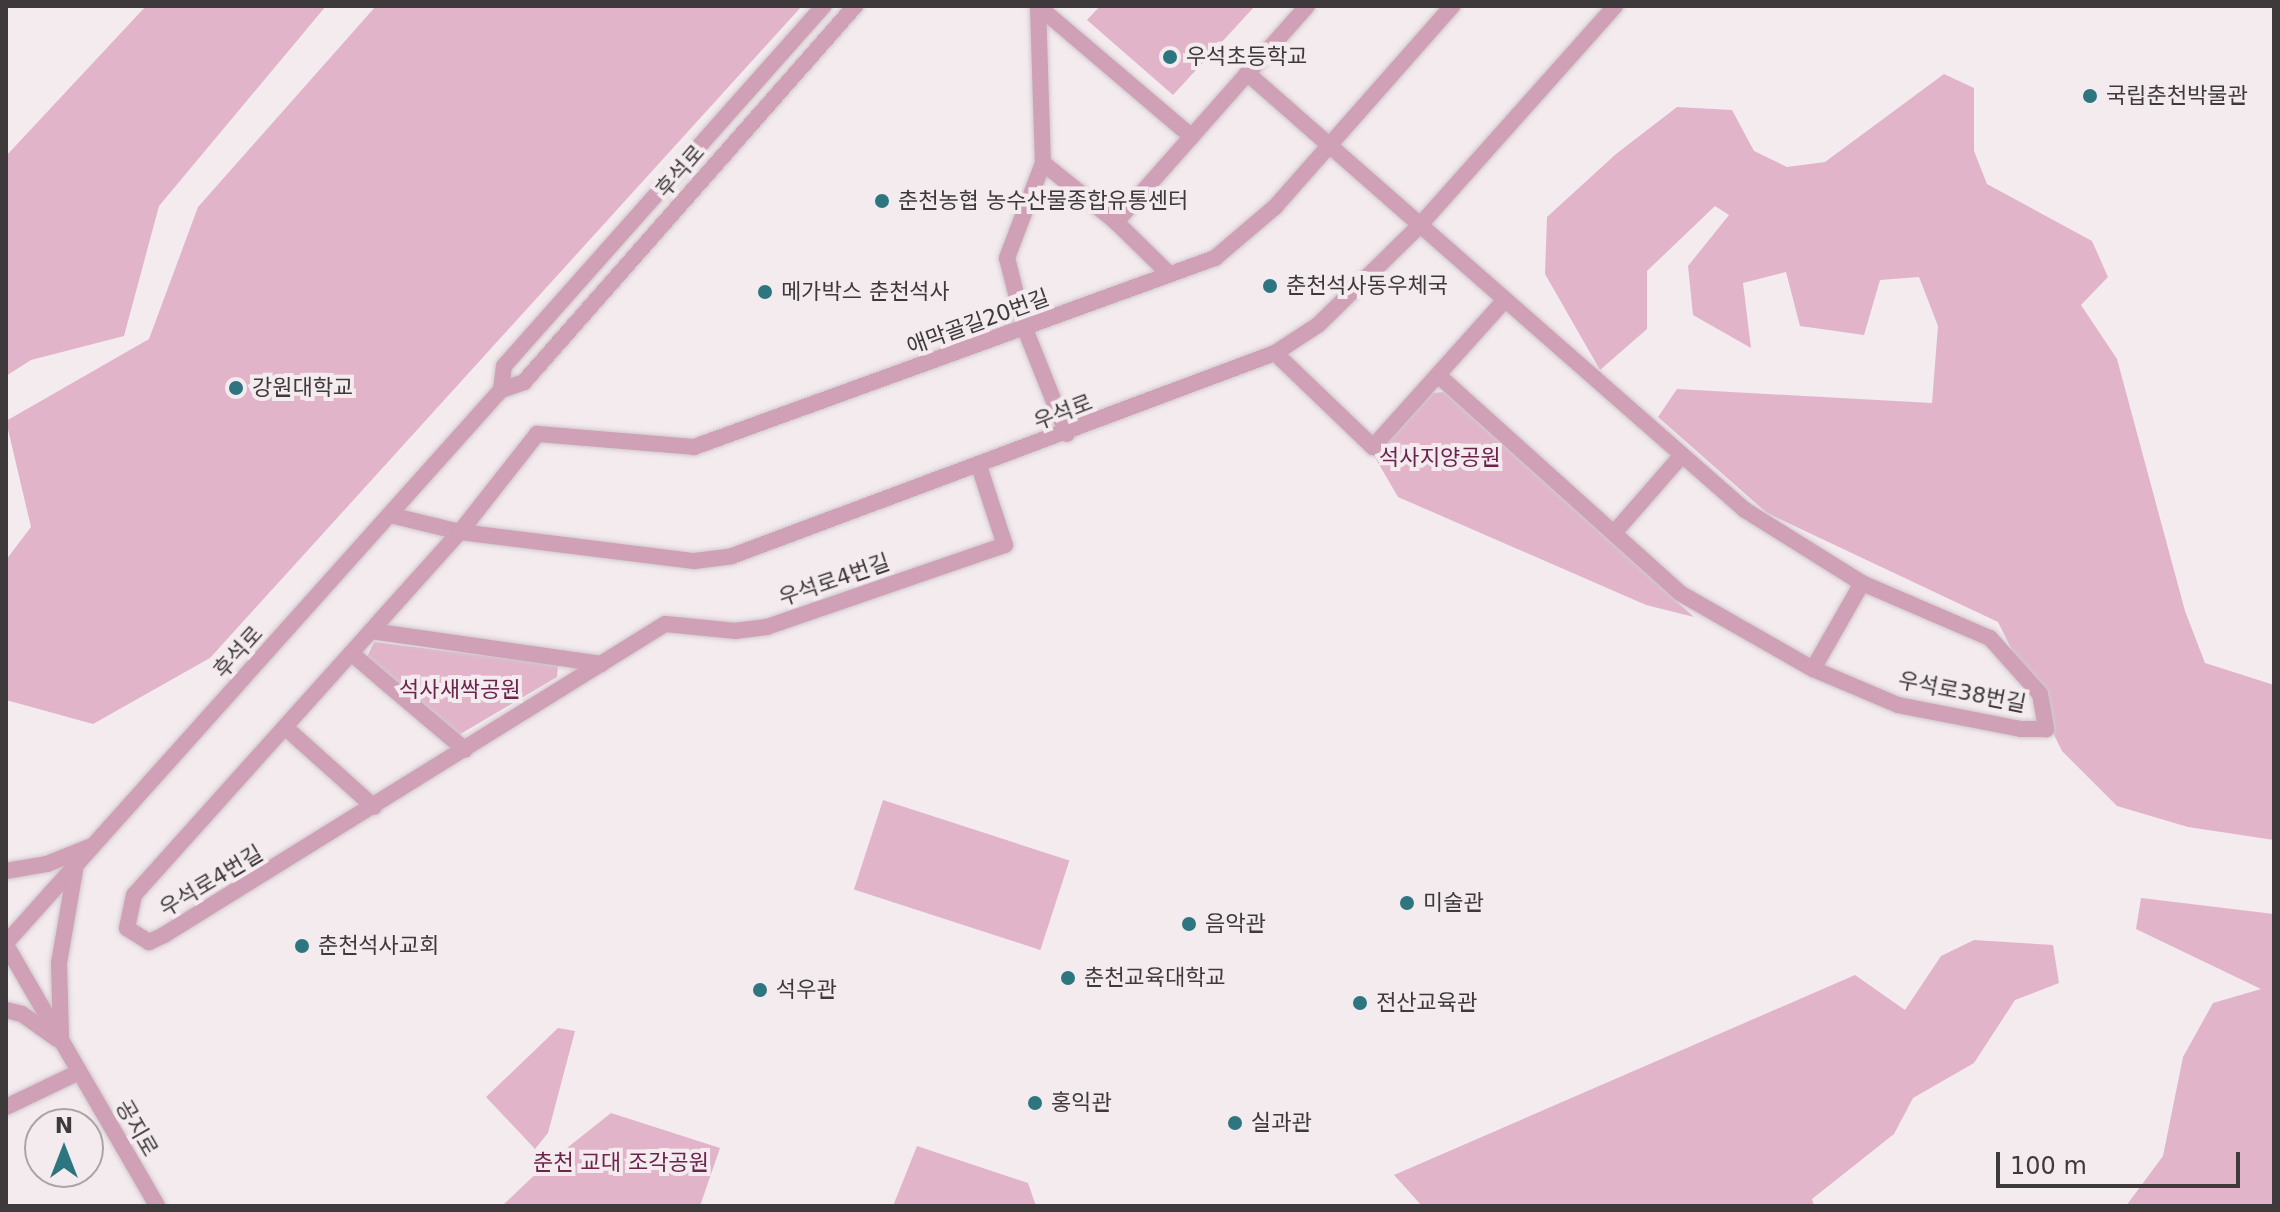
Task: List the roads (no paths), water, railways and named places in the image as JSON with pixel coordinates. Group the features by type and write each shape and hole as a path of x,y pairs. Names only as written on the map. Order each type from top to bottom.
{"street":[{"name":"후석로","path":"501,390 504,366 824,6"},
{"name":"후석로","path":"6,944 501,390 524,382 855,6"},
{"path":"1038,6 1192,137"},
{"path":"1038,6 1042,29 1043,163 1007,258 1025,329 1067,434"},
{"path":"1116,222 1307,6"},
{"name":"애막골길20번길","path":"460,532 537,434 694,447 1215,258 1275,207 1452,6"},
{"name":"우석로","path":"390,515 460,532 694,561 732,556 1067,434 1275,353 1318,325 1420,225 1615,6"},
{"name":"우석로38번길","path":"1247,73 1745,510 1862,583 1990,638 2040,694 2046,729 2021,729 1898,705 1813,669 1680,593 1439,376"},
{"path":"1043,163 1116,222 1168,273"},
{"path":"1275,353 1373,447 1504,301"},
{"path":"1614,533 1682,455"},
{"name":"우석로4번길","path":"460,532 134,895 127,928 149,942 164,935 665,624 736,631 767,627 1005,545 979,466"},
{"path":"1813,669 1862,583"},
{"path":"371,631 602,664"},
{"path":"352,654 465,750"},
{"path":"286,728 374,807"},
{"path":"6,871 47,864 94,845"},
{"path":"62,1042 59,963 76,864"},
{"name":"공지로","path":"6,944 157,1206"},
{"path":"6,1010 22,1014 62,1042"},
{"path":"6,1107 79,1072"}],"place":[{"name":"우석초등학교","path":"1170,57"},
{"name":"국립춘천박물관","path":"2090,96"},
{"name":"춘천농협 농수산물종합유통센터","path":"882,201"},
{"name":"춘천석사동우체국","path":"1270,286"},
{"name":"메가박스 춘천석사","path":"765,292"},
{"name":"강원대학교","path":"236,388"},
{"name":"미술관","path":"1407,903"},
{"name":"음악관","path":"1189,924"},
{"name":"춘천석사교회","path":"302,946"},
{"name":"춘천교육대학교","path":"1068,978"},
{"name":"석우관","path":"760,990"},
{"name":"전산교육관","path":"1360,1003"},
{"name":"홍익관","path":"1035,1103"},
{"name":"실과관","path":"1235,1123"}],"park label":[{"name":"석사지양공원","path":"1440,458"},
{"name":"석사새싹공원","path":"460,690"},
{"name":"춘천 교대 조각공원","path":"621,1163"}]}
